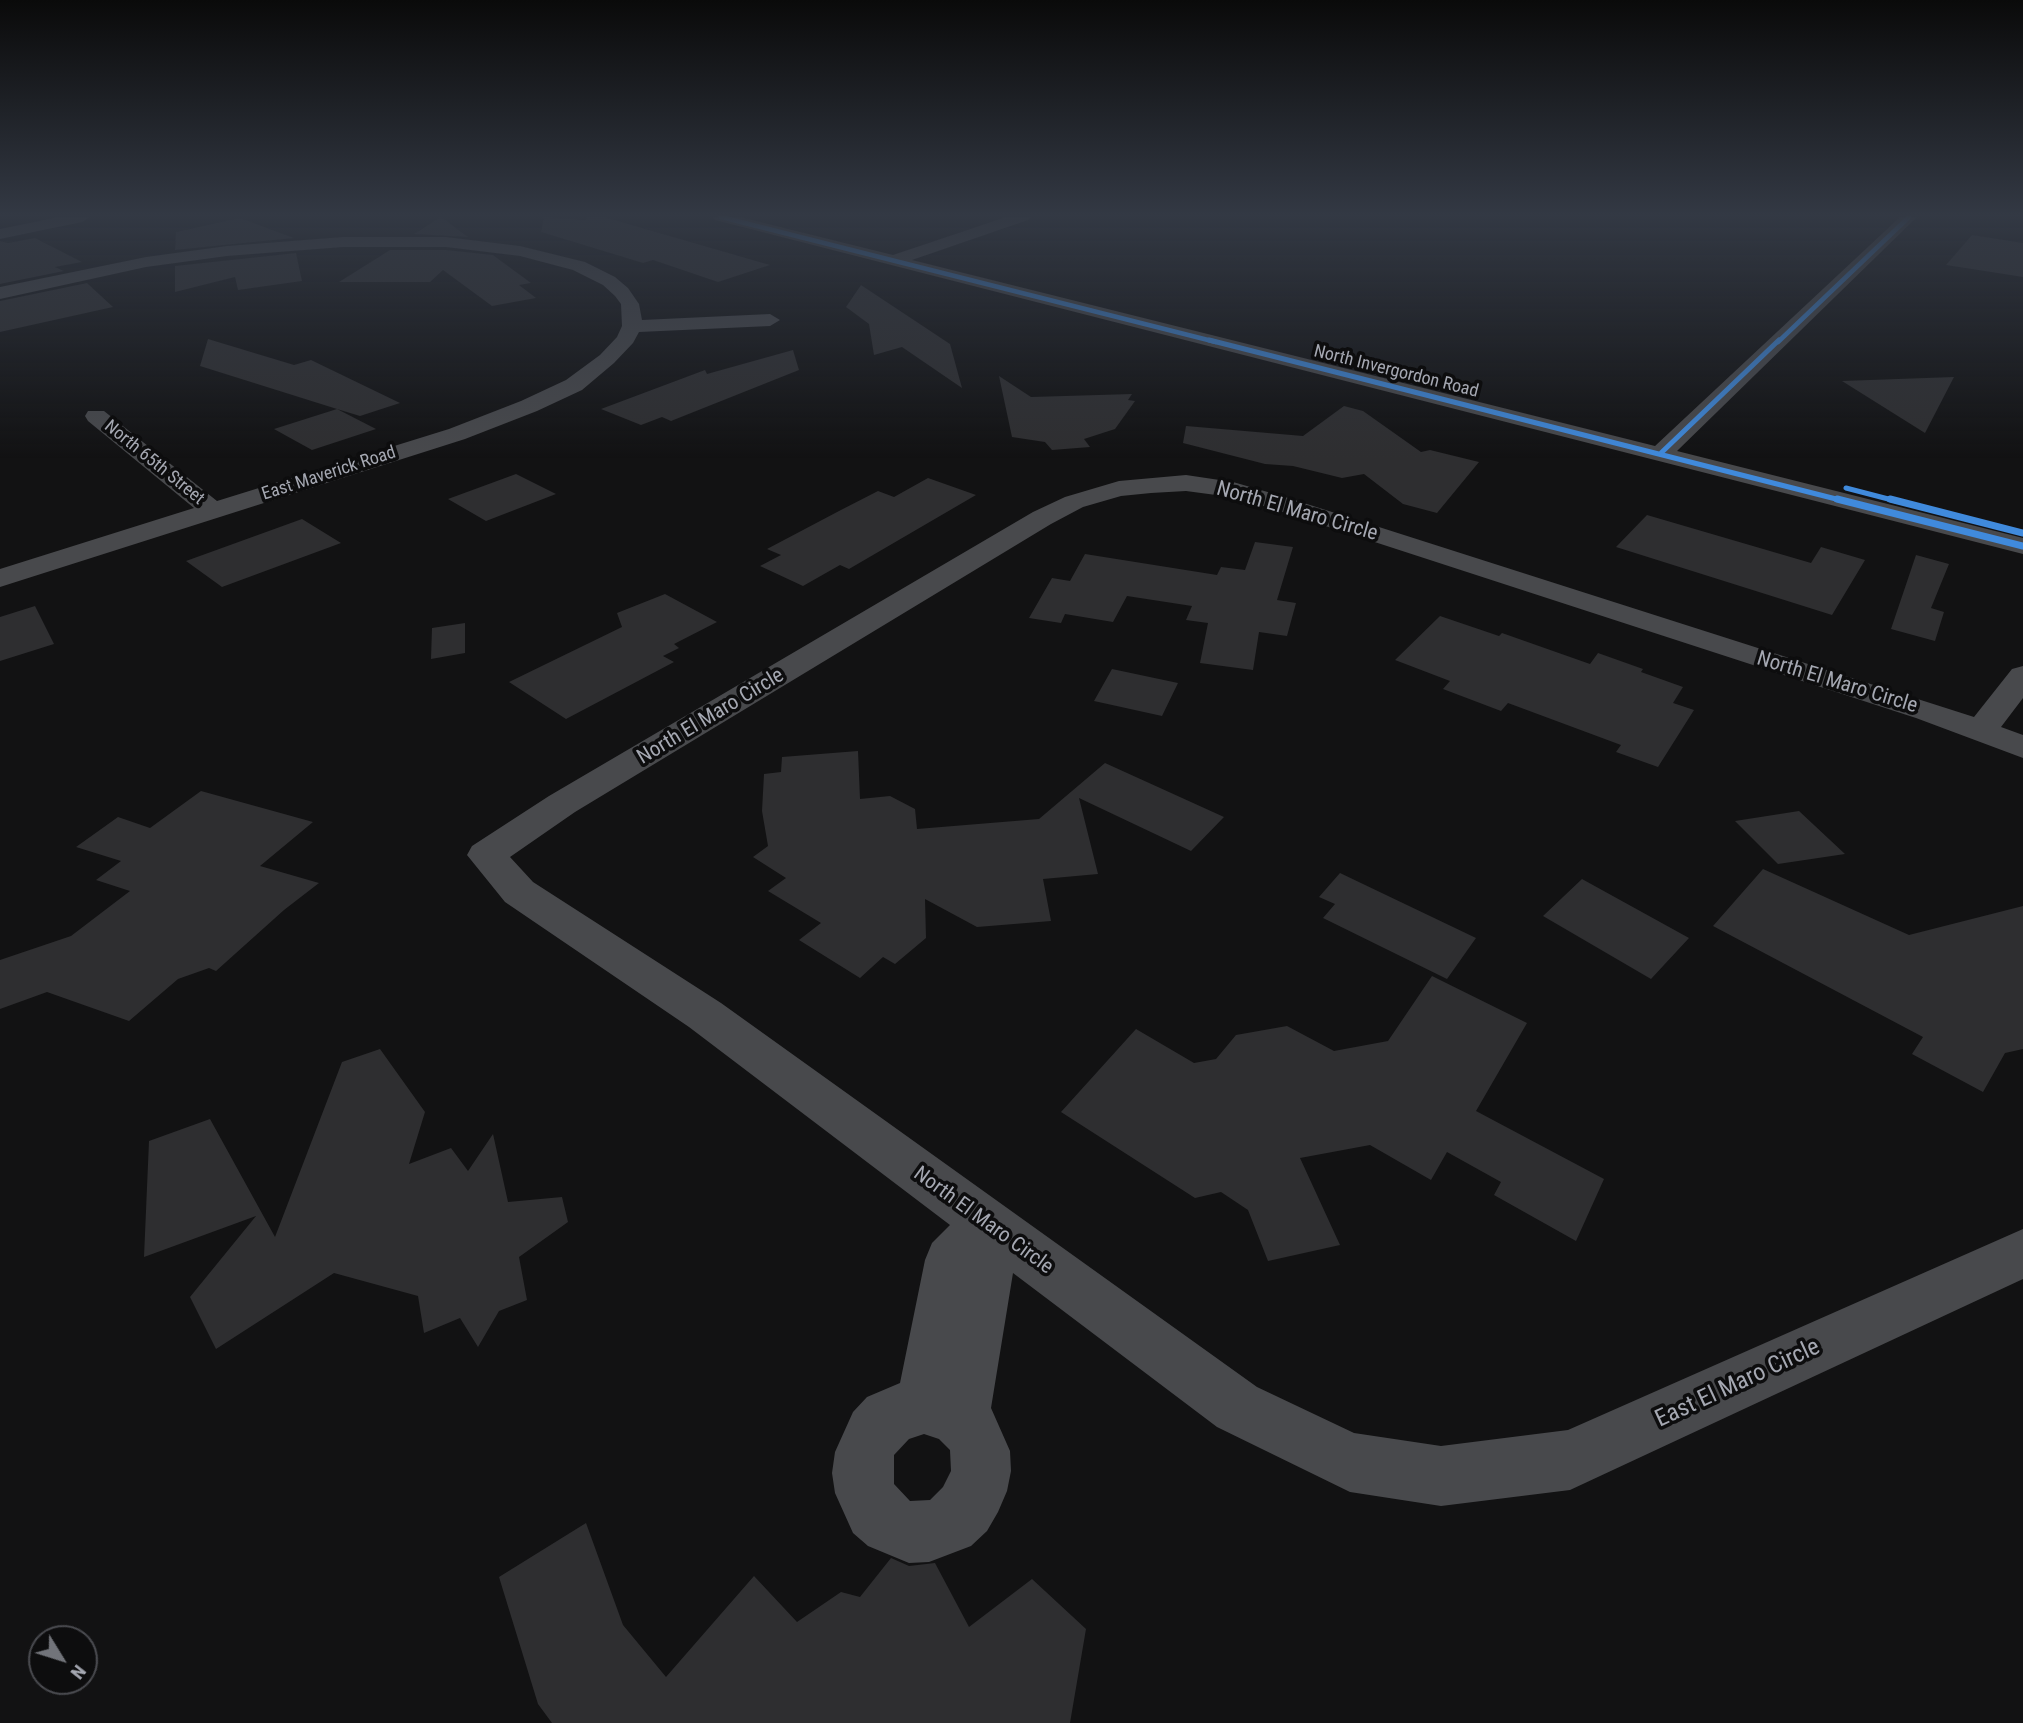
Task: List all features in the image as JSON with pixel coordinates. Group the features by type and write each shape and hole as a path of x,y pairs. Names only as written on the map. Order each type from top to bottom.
{"street":[{"path":"625,297 631,304 632,326 770,320"},
{"name":"North Invergordon Road","path":"1050,297 1350,377 2023,533"},
{"path":"1665,449 1824,297"},
{"name":"East Maverick Road","path":"0,578 457,433 529,406 586,376 619,348 632,326"},
{"name":"North 65th Street","path":"96,416 213,511"},
{"name":"North Invergordon Road","path":"1665,449 2023,546"},
{"name":"North El Maro Circle","path":"1441,1476 1350,1462 1237,1407 978,1228 705,1015 519,892 486,855 562,804 1042,519 1074,502 1119,489 1151,485 1186,483 1233,490 1276,502 2002,738"},
{"path":"2002,738 2023,676"},
{"path":"942,1411 989,1257 978,1228"},
{"name":"East El Maro Circle","path":"1441,1476 1570,1460 2023,1252"}],"building":[{"path":"17,297 103,297 113,307 0,332 0,301"},
{"path":"480,297 536,298 492,306"},
{"path":"853,297 880,297 950,344 962,388 902,347 874,355 869,324 846,307"},
{"path":"208,339 294,365 311,360 400,403 360,416 200,366"},
{"path":"793,350 799,370 671,421 662,417 641,425 601,409 705,370 707,374"},
{"path":"999,376 1031,397 1132,394 1128,400 1135,401 1115,429 1084,439 1090,447 1052,450 1045,442 1012,437"},
{"path":"1954,377 1925,433 1842,381"},
{"path":"1344,406 1363,411 1421,452 1430,450 1479,462 1437,513 1403,504 1364,474 1342,478 1293,466 1265,464 1183,443 1186,426 1303,436"},
{"path":"337,409 376,429 312,450 274,429"},
{"path":"516,474 556,494 486,521 448,499"},
{"path":"928,478 976,495 849,569 840,565 803,586 760,566 781,555 767,549 839,511 878,491 894,497"},
{"path":"1647,515 1811,563 1821,547 1865,560 1832,615 1616,547"},
{"path":"302,519 341,543 222,587 186,561"},
{"path":"1255,542 1293,547 1277,600 1296,603 1287,636 1259,632 1253,670 1200,663 1208,623 1186,620 1192,606 1127,596 1113,622 1065,614 1061,623 1029,618 1052,578 1070,581 1085,554 1217,575 1221,567 1245,570"},
{"path":"1916,555 1949,564 1931,608 1944,612 1935,641 1891,629"},
{"path":"665,594 717,622 674,644 679,648 663,656 674,662 566,719 509,682 622,627 617,613"},
{"path":"35,606 54,644 0,661 0,617"},
{"path":"1440,616 1499,636 1502,633 1590,664 1598,653 1643,669 1641,672 1683,687 1673,703 1694,710 1658,767 1616,752 1621,745 1508,703 1501,711 1443,689 1450,681 1395,660"},
{"path":"465,623 465,653 431,659 432,628"},
{"path":"1112,669 1178,683 1162,716 1094,701"},
{"path":"858,751 860,799 890,796 915,809 917,829 1039,819 1105,763 1224,817 1191,851 1079,798 1098,874 1043,879 1051,921 977,927 925,899 926,938 895,964 883,957 860,978 799,940 821,923 768,891 786,878 753,857 768,846 762,811 764,774 781,772 782,757"},
{"path":"201,791 313,822 260,866 319,883 284,910 216,971 209,968 178,979 129,1021 47,992 0,1009 0,960 71,936 130,891 96,880 121,861 76,847 118,817 150,828"},
{"path":"1799,811 1845,854 1778,864 1735,821"},
{"path":"1763,869 1909,935 2023,906 2023,1049 2005,1053 1983,1092 1912,1054 1923,1037 1713,926"},
{"path":"1340,873 1476,938 1447,979 1323,918 1335,904 1319,897"},
{"path":"1582,879 1689,938 1651,979 1543,916"},
{"path":"1432,976 1527,1023 1476,1111 1604,1179 1576,1241 1494,1195 1501,1182 1447,1152 1431,1180 1370,1145 1300,1158 1340,1245 1268,1261 1248,1210 1221,1192 1195,1198 1061,1112 1136,1029 1194,1063 1216,1059 1236,1035 1287,1026 1334,1051 1388,1041"},
{"path":"380,1049 425,1112 409,1164 451,1148 468,1171 493,1134 508,1202 562,1197 568,1222 519,1257 527,1300 499,1311 478,1347 460,1318 424,1333 418,1296 334,1273 216,1349 190,1297 256,1216 144,1257 149,1141 210,1119 275,1237 342,1062"},
{"path":"586,1523 623,1625 666,1677 754,1576 797,1622 841,1592 860,1597 891,1558 909,1566 935,1563 969,1627 1032,1579 1086,1629 1070,1723 552,1723 538,1704 499,1577"}],"cycle path":[{"path":"1039,297 2023,546"},
{"path":"1661,453 1825,297"},
{"path":"1846,488 2023,533"}]}
